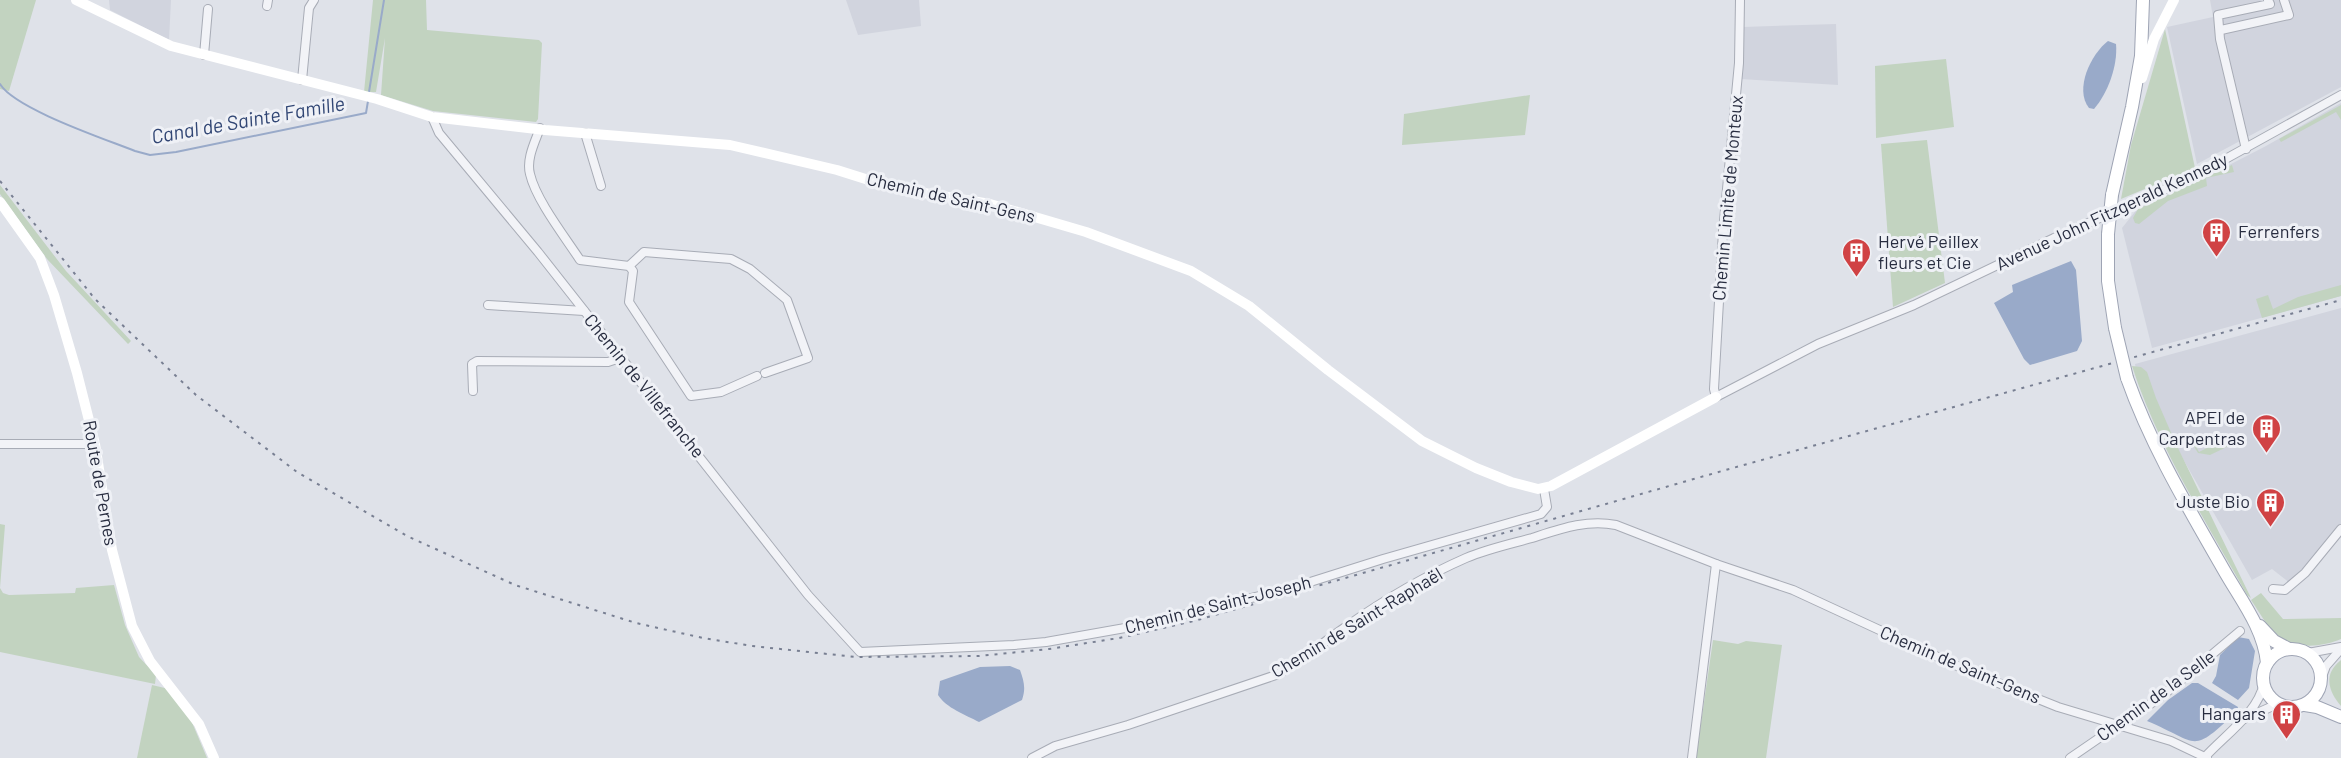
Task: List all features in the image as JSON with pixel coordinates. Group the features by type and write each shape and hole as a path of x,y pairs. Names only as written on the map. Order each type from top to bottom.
{"main road":[{"path":"2143,0 2141,56 2112,195 2108,234 2108,281 2115,328 2127,378 2154,442 2253,619 2264,644 2268,663"},
{"path":"2253,619 2274,641 2289,649 2308,653 2315,659 2321,682 2341,717 2317,707 2305,705"},
{"path":"2289,649 2280,651 2268,663 2264,672 2264,683 2270,697 2284,706 2305,705 2315,697 2321,682"}],"street":[{"name":"Chemin de Saint-Gens","path":"76,0 171,45 377,99 432,117 730,146 837,170 894,188 990,204 1130,247 1191,272 1249,306 1328,370 1422,441 1476,468 1511,482 1530,488 1544,489"},
{"path":"302,80 309,8 314,0"},
{"name":"Chemin Limite de Monteux","path":"1716,397 1715,379 1724,231 1739,63 1740,0"},
{"path":"2132,107 2154,39 2174,0"},
{"path":"2246,149 2220,39 2218,15 2270,4 2268,0"},
{"path":"2221,30 2289,15 2284,0"},
{"path":"204,55 208,9"},
{"name":"Avenue John Fitzgerald Kennedy","path":"1716,397 1818,344 1914,305 2054,238 2193,177 2341,95"},
{"name":"Chemin de Villefranche","path":"432,117 438,133 538,252 620,358 682,432 808,595 860,652"},
{"path":"540,128 530,156 529,173 539,195 580,260 629,266 633,271 629,302 691,396 721,392 761,374 808,358 787,300 750,268 732,259 644,252 629,266"},
{"path":"585,133 601,186"},
{"name":"Route de Pernes","path":"0,202 40,258 71,351 95,444 112,550 132,626 150,660 199,724 214,758"},
{"path":"488,305 584,311"},
{"path":"473,391 472,364 477,361 608,362 620,358"},
{"path":"1544,489 1619,451 1716,397"},
{"path":"0,444 95,444"},
{"name":"Chemin de Saint-Joseph","path":"860,652 978,648 1046,642 1154,622 1288,590 1383,559 1541,514 1547,507 1544,489"},
{"name":"Chemin de Saint-Raphaël","path":"1032,758 1055,746 1138,722 1276,675 1325,644 1346,626 1414,584 1468,557 1553,531 1586,523 1608,524 1716,564"},
{"path":"2273,589 2285,590 2305,573 2341,529"},
{"name":"Chemin de Saint-Gens","path":"1716,564 1793,590 2008,688 2058,707 2171,741 2206,757"},
{"path":"1692,758 1716,564"},
{"name":"Chemin de la Selle","path":"2070,758 2122,725 2203,664 2240,632"},
{"path":"2308,653 2341,648"},
{"path":"2321,682 2326,666 2341,648"},
{"path":"2206,757 2243,719 2257,701 2264,683"},
{"path":"2243,719 2273,706 2284,706"}],"shaded area":[{"path":"109,0 171,0 169,40 110,10"},
{"path":"846,0 919,0 921,26 858,35"},
{"path":"2210,0 2341,0 2341,87 2197,164 2167,27 2213,17"},
{"path":"1836,24 1838,85 1741,79 1743,27"},
{"path":"2341,103 2341,296 2152,348 2122,228 2138,208 2266,146"},
{"path":"2341,308 2341,524 2290,583 2272,569 2252,580 2138,380 2135,364"}],"green space":[{"path":"0,0 36,0 9,91 0,89"},
{"path":"373,0 426,0 427,30 539,40 542,43 536,122 433,111 381,95 385,38 376,92 364,92"},
{"path":"2165,29 2195,168 2121,199 2131,145"},
{"path":"1946,59 1954,127 1876,138 1875,66"},
{"path":"1530,95 1525,135 1402,145 1404,114"},
{"path":"2341,105 2341,120 2336,112 2281,142 2279,139"},
{"path":"1927,140 1945,283 1893,307 1881,144"},
{"path":"2232,165 2234,172 2206,178 2207,186 2168,201 2139,224 2135,223 2133,218 2138,209"},
{"path":"0,185 66,271 131,341 128,344 47,259 0,194"},
{"path":"2341,285 2341,296 2262,318 2256,299 2268,295 2273,309 2298,297"},
{"path":"2132,366 2141,367 2147,372 2176,444 2251,598 2247,595 2169,455"},
{"path":"2231,436 2235,443 2210,455 2198,453 2190,440 2192,439 2199,452"},
{"path":"0,524 5,525 0,588"},
{"path":"114,585 125,625 139,657 156,675 155,684 0,652 0,588 3,593 9,595 75,593 76,588"},
{"path":"2261,593 2283,619 2341,618 2341,639 2310,646 2287,642 2280,638 2251,600"},
{"path":"1713,640 1738,644 1746,641 1782,645 1766,758 1696,758"},
{"path":"2341,660 2341,706 2329,683 2335,665"},
{"path":"152,685 169,689 191,720 207,758 137,758"}],"water":[{"path":"2108,41 2116,44 2114,70 2099,102 2094,109 2089,108 2083,91 2084,82 2096,54"},
{"path":"2071,261 2076,270 2082,341 2077,351 2030,365 2024,359 1994,303 2013,292 2012,285"},
{"path":"2238,637 2249,639 2255,651 2249,688 2238,700 2212,683 2216,676 2220,655"},
{"path":"1010,666 1020,670 1023,678 1022,700 979,722 951,707 938,695 940,681 980,667"},
{"path":"2192,683 2198,683 2238,707 2237,711 2211,735 2194,741 2147,721 2168,700"}],"waterway":[{"name":"Canal de Sainte Famille","path":"369,92 384,0"},
{"name":"Canal de Sainte Famille","path":"0,84 9,94 41,113 103,139 150,155 176,152 366,113 368,101"}],"railway":[{"path":"0,181 95,299 196,395 297,472 407,536 515,585 636,623 752,646 856,657 979,656 1049,649 1119,638 1194,621 1722,471 2341,300"}],"place":[{"name":"Ferrenfers","path":"2217,258"},
{"name":"Hervé Peillex fleurs et Cie","path":"1857,278"},
{"name":"APEI de Carpentras","path":"2266,454"},
{"name":"Juste Bio","path":"2271,528"},
{"name":"Hangars","path":"2287,740"}]}
